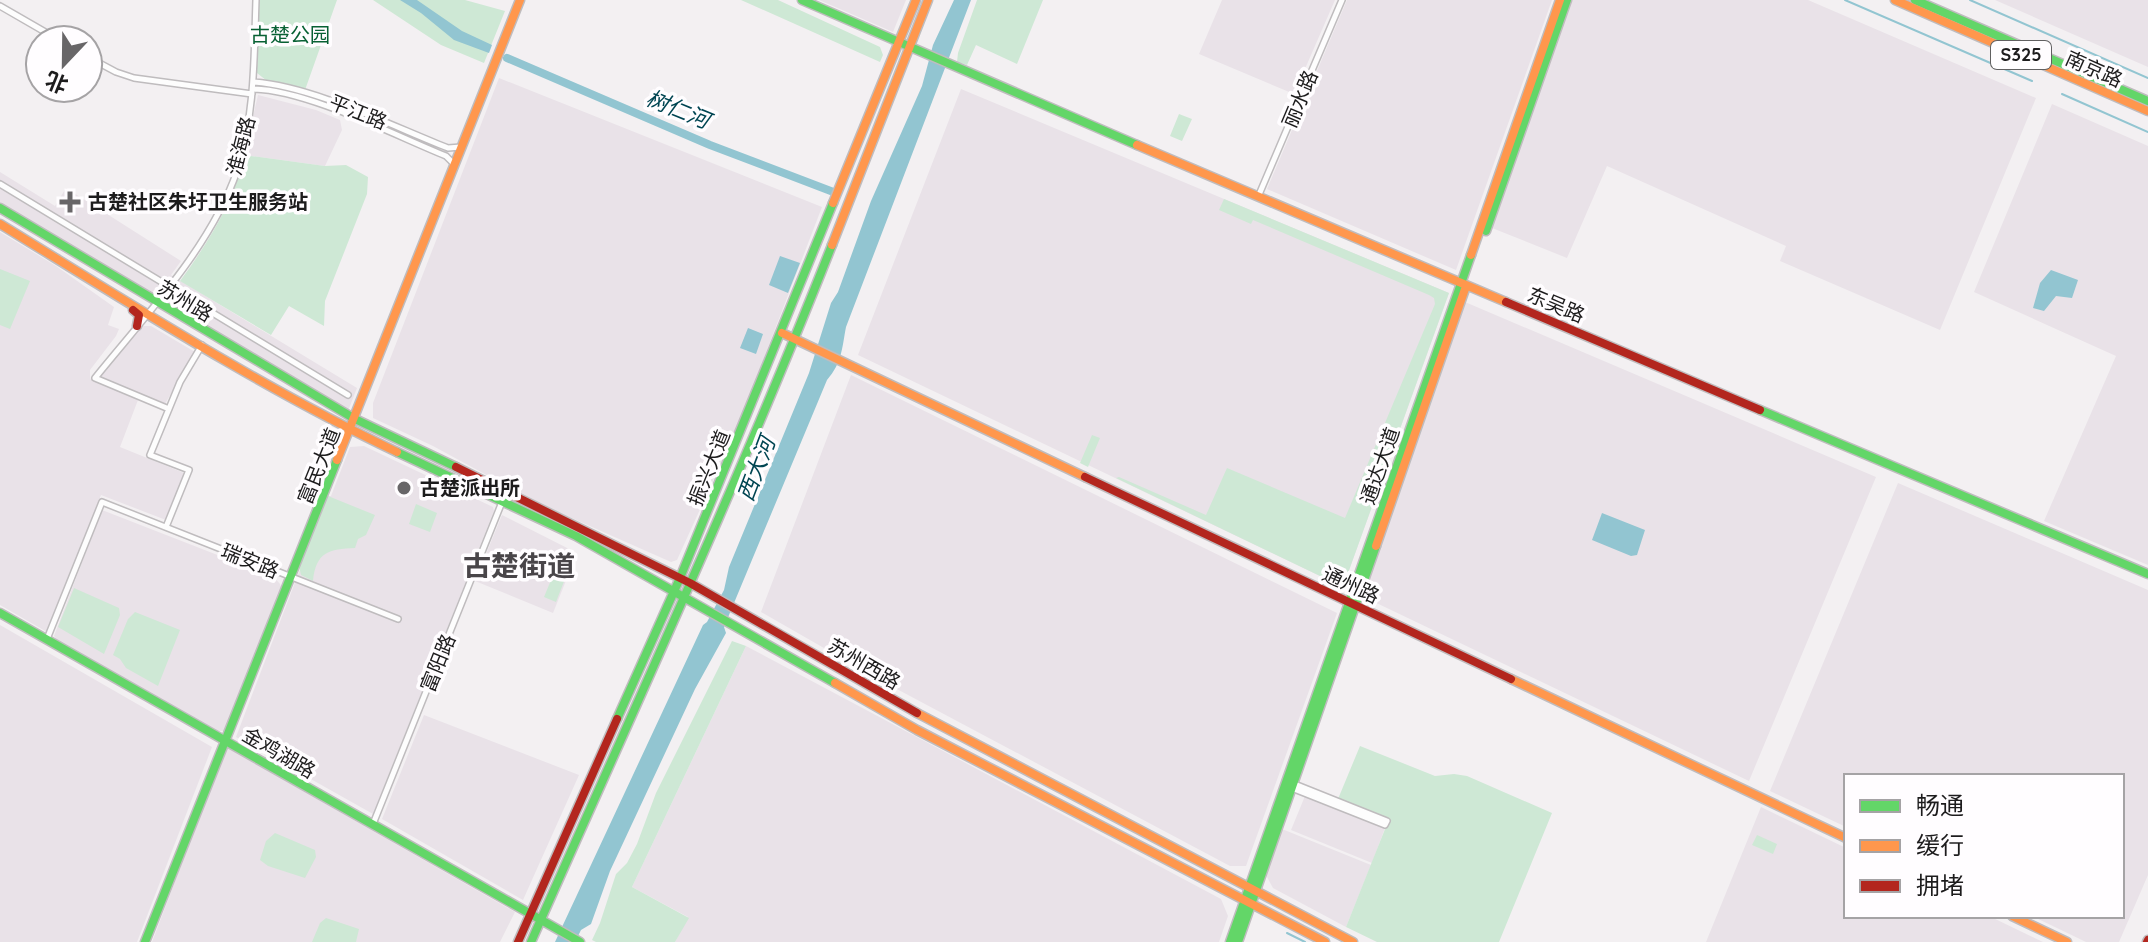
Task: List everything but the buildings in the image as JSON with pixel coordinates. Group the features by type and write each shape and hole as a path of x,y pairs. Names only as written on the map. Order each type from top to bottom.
{"main road":[{"name":"富民大道","path":"145,942 520,0"},
{"path":"802,0 914,51"},
{"name":"振兴大道","path":"518,942 687,562 916,0"},
{"name":"振兴大道","path":"531,942 795,339 914,51 928,0"},
{"name":"通达大道","path":"1230,942 1253,890 1560,0"},
{"name":"通达大道","path":"1464,284 1567,0"},
{"name":"南京路","path":"1895,0 2148,111"},
{"name":"南京路","path":"1915,0 2148,101"},
{"name":"东吴路","path":"914,51 2148,574"},
{"name":"苏州路","path":"0,208 355,419"},
{"name":"苏州路","path":"0,224 147,314 351,430"},
{"path":"76,271 96,288 136,313 139,318 137,326"},
{"name":"通州路","path":"782,333 1844,837"},
{"name":"苏州西路","path":"355,419 690,583 924,717 1353,942"},
{"name":"苏州西路","path":"351,430 576,536 917,730 1325,942"},
{"path":"657,583 665,571 676,570 687,562"},
{"path":"698,564 701,581 708,593"},
{"path":"648,577 664,596 666,604 662,619"},
{"path":"670,628 680,614 700,607"},
{"name":"金鸡湖路","path":"0,613 580,942"},
{"name":"通达大道","path":"1238,942 1248,903"},
{"path":"2016,918 2067,942"}],"street":[{"name":"淮海路","path":"169,409 95,378 168,286 218,214 236,173 253,92 256,0"},
{"name":"丽水路","path":"1258,197 1342,0"},
{"path":"0,6 31,24"},
{"name":"平江路","path":"104,66 134,78 253,92 267,90 309,100 446,156 455,165"},
{"name":"平江路","path":"253,82 314,95 448,148 462,147"},
{"path":"0,184 348,395"},
{"path":"166,527 189,470 150,455 180,382 202,345"},
{"name":"富阳路","path":"373,824 503,501"},
{"name":"瑞安路","path":"47,639 102,502 398,619"},
{"path":"1290,784 1385,825 1387,821 1350,809"}],"shaded area":[{"path":"819,0 906,0 893,32"},
{"path":"1222,0 1335,0 1294,94 1199,54"},
{"path":"1347,0 1552,0 1456,270 1267,189"},
{"path":"1572,0 1808,0 2036,98 1940,330 1780,261 1786,246 1607,166 1567,258 1492,228"},
{"path":"1995,0 2148,0 2148,67"},
{"path":"499,78 822,207 737,428 677,560 671,562 540,504 433,446 373,418 373,403"},
{"path":"961,89 1449,293 1343,587 858,355"},
{"path":"258,95 316,110 340,120 342,130 325,166 244,155"},
{"path":"2052,104 2148,146 2148,565 2044,521 2116,356 1974,292"},
{"path":"0,172 55,206 66,188 181,261 171,275 357,388 348,411 0,204"},
{"path":"0,232 114,307 108,325 119,329 90,370 90,379 138,400 120,447 184,473 166,520 101,495 47,632 0,605"},
{"path":"1465,302 1876,477 1749,781 1366,598 1365,592"},
{"path":"143,326 151,326 195,352 165,404 98,377"},
{"path":"851,375 1337,613 1246,866 1230,866 878,679 761,612"},
{"path":"364,446 493,507 494,511 373,814 236,737 328,496 331,496 350,447"},
{"path":"1898,483 2148,590 2148,875 2119,942 2086,942 2036,918 2124,918 2124,774 1844,774 1844,826 1770,791"},
{"path":"102,510 274,577 280,584 282,589 224,731 215,731 54,636"},
{"path":"502,515 577,553 553,613 475,581"},
{"path":"0,625 212,747 137,942 0,942"},
{"path":"746,646 1221,899 1228,916 1219,942 675,942 688,917 632,887"},
{"path":"424,715 579,775 523,900 382,819"},
{"path":"226,747 515,912 500,942 152,942"},
{"path":"1305,796 1385,828 1372,863 1291,830"},
{"path":"1761,807 1844,847 1844,918 1993,918 2043,942 1706,942"},
{"path":"1282,829 1371,865 1346,927 1273,888 1267,877 1267,869"}],"green space":[{"name":"古楚公园","path":"258,0 337,0 305,90 267,81 257,73"},
{"name":"古楚公园","path":"373,0 465,0 505,11 484,63 441,45"},
{"path":"741,0 778,0 880,47 883,55 880,62"},
{"path":"977,0 1043,0 1017,64 976,45 967,65 957,62"},
{"path":"1179,114 1192,119 1182,141 1170,136"},
{"path":"244,155 325,166 346,165 368,177 367,194 325,301 324,326 289,306 271,335 180,281 219,221 234,189"},
{"path":"1224,199 1449,293 1343,587 1116,478 1206,515 1227,468 1345,518 1435,304 1434,298 1429,295 1253,220 1251,224 1219,210"},
{"path":"0,269 30,281 10,329 0,325"},
{"path":"1092,435 1100,438 1088,467 1080,463"},
{"path":"328,496 375,515 366,535 358,539 355,548 331,551 321,558 313,581 301,575 299,566"},
{"path":"416,504 437,513 430,532 409,524"},
{"path":"561,556 572,561 556,602 544,597"},
{"path":"74,588 119,608 120,615 104,654 58,627"},
{"path":"135,612 180,630 158,686 126,668 113,655 128,619"},
{"path":"732,641 746,646 632,887 689,918 675,942 596,942 592,940 616,874 627,863 637,844 656,793"},
{"path":"1360,746 1435,776 1467,776 1552,813 1499,942 1377,942 1346,927 1389,819 1338,799"},
{"path":"275,833 315,850 316,857 305,878 268,866 260,860 266,841"},
{"path":"1757,835 1777,844 1773,854 1752,845"},
{"path":"326,918 359,929 356,942 312,942 320,923"}],"water":[{"path":"400,0 417,0 462,31 492,45 489,53 454,40"},
{"path":"954,0 971,0 846,327 839,361 827,380 724,627 726,633 695,689 610,871 591,924 581,930 575,942 555,942 703,625 724,590 729,567 809,373 831,303 838,292 871,201 922,86 933,45"},
{"path":"780,256 800,263 788,293 769,285"},
{"path":"2051,270 2078,280 2072,298 2056,296 2044,311 2033,308 2040,283"},
{"path":"748,328 763,334 756,354 740,348"},
{"path":"1602,513 1645,530 1637,555 1631,556 1592,540"}],"waterway":[{"path":"1845,0 2032,81"},
{"path":"1970,0 2148,78"},
{"name":"树仁河","path":"507,58 710,145 836,193"},
{"path":"2062,94 2148,132"},
{"path":"1287,933 1305,942"}],"traffic: fast":[{"path":"802,0 1137,145"},
{"path":"1486,231 1567,0"},
{"path":"1915,0 2148,101"},
{"path":"617,719 680,578 833,203"},
{"path":"0,208 355,419 456,467"},
{"path":"531,942 723,508 832,245"},
{"path":"1230,942 1471,255"},
{"path":"1760,410 2148,574"},
{"path":"397,452 576,536 835,683"},
{"path":"145,942 337,460"},
{"path":"1238,942 1376,546"},
{"path":"0,613 580,942"}],"traffic: slow":[{"path":"337,460 520,0"},
{"path":"833,203 916,0"},
{"path":"832,245 928,0"},
{"path":"1471,255 1560,0"},
{"path":"1895,0 2148,111"},
{"path":"1137,145 1506,302"},
{"path":"0,224 245,372 397,452"},
{"path":"1376,546 1465,289"},
{"path":"782,333 1085,477"},
{"path":"1511,679 1844,837"},
{"path":"835,683 917,730 1325,942"},
{"path":"917,713 1353,942"},
{"path":"2016,918 2067,942"}],"traffic: jam":[{"path":"1506,302 1760,410"},
{"path":"133,310 139,315 137,326"},
{"path":"456,467 690,583 917,713"},
{"path":"1085,477 1511,679"},
{"path":"518,942 617,719"}],"place":[{"name":"古楚社区朱圩卫生服务站","path":"70,202"},
{"name":"古楚派出所","path":"404,488"}],"district":[{"name":"古楚街道","path":"519,566"}],"water label":[{"name":"西大河","path":"756,469"}]}
